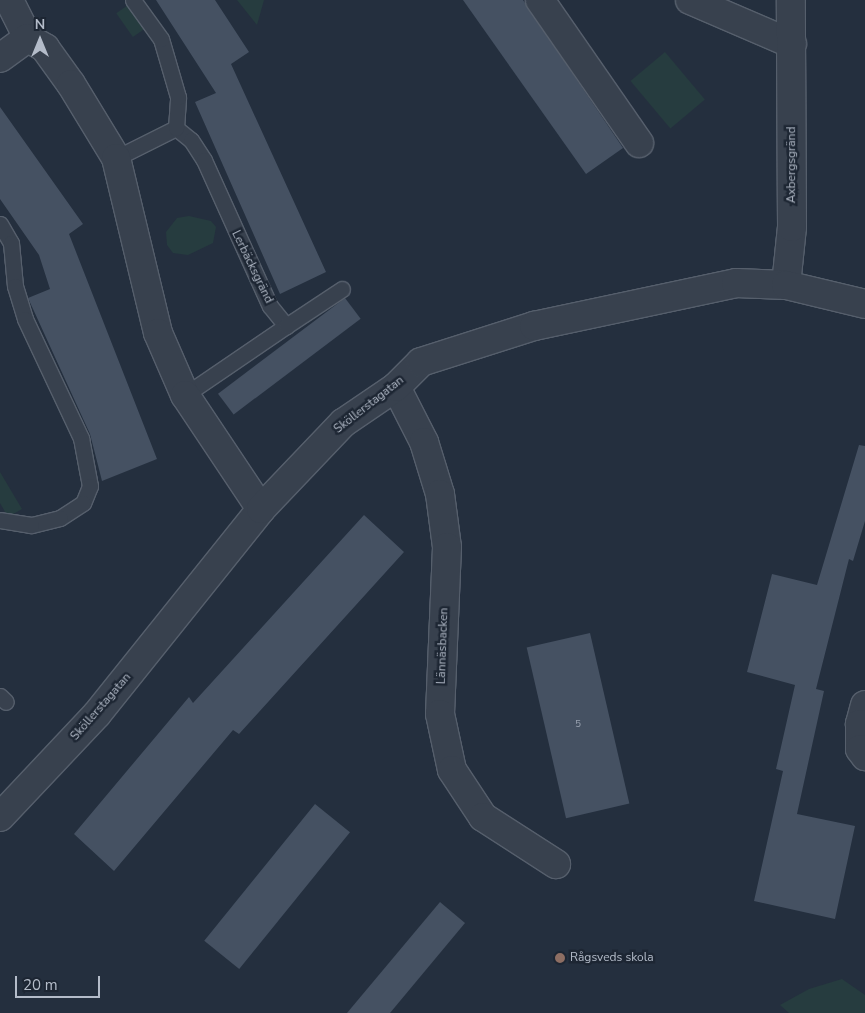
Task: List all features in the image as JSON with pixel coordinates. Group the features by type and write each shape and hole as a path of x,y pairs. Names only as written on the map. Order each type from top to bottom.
{"street":[{"path":"9,0 28,38 45,48 71,84 116,158 158,333 185,395 261,509"},
{"path":"540,0 639,143"},
{"path":"690,0 792,44"},
{"name":"Axbergsgränd","path":"786,285 792,227 792,0"},
{"path":"0,58 28,38"},
{"name":"Sköllerstagatan","path":"0,817 98,714 261,509 343,423 396,387 421,362 534,326 736,283 786,285 865,304"},
{"name":"Lännäsbacken","path":"396,387 424,442 440,494 447,547 440,714 452,770 483,817 556,864"},
{"path":"865,705 860,724 860,749 865,756"}],"lane":[{"path":"116,158 176,128 178,97 161,40 133,0"},
{"name":"Lerbäcksgränd","path":"176,128 191,140 204,160 270,306 286,326"},
{"path":"0,224 11,243 15,286 25,319 81,438 90,486 83,503 60,518 31,525 0,520"},
{"path":"185,395 342,289"}],"green space":[{"path":"237,0 264,0 257,25"},
{"path":"131,3 148,27 133,37 116,13"},
{"path":"665,52 705,99 670,128 631,81"},
{"path":"189,216 211,221 216,227 213,243 188,255 173,253 167,245 166,232 177,218"},
{"path":"0,472 22,509 8,517 0,503"},
{"path":"842,979 865,995 865,1013 789,1013 780,1005 809,989"}],"building":[{"path":"156,0 215,0 249,52 231,64 326,272 280,294 195,102 216,93"},
{"path":"463,0 523,0 623,148 586,174"},
{"path":"0,107 83,224 69,234 157,459 102,481 90,434 28,298 50,289 39,255 0,199"},
{"path":"345,298 361,319 234,414 218,394"},
{"path":"859,445 865,446 865,521 853,561 849,559 816,689 824,691 797,814 855,826 835,919 754,901 783,771 776,769 795,685 747,672 772,574 817,585"},
{"path":"364,515 404,552 239,734 233,730 114,871 74,834 189,697 193,703"},
{"path":"590,633 629,804 566,818 527,648"},
{"path":"315,804 350,832 239,969 204,941"},
{"path":"440,902 465,923 390,1013 347,1013"}],"place":[{"name":"Rågsveds skola","path":"560,958"}]}
